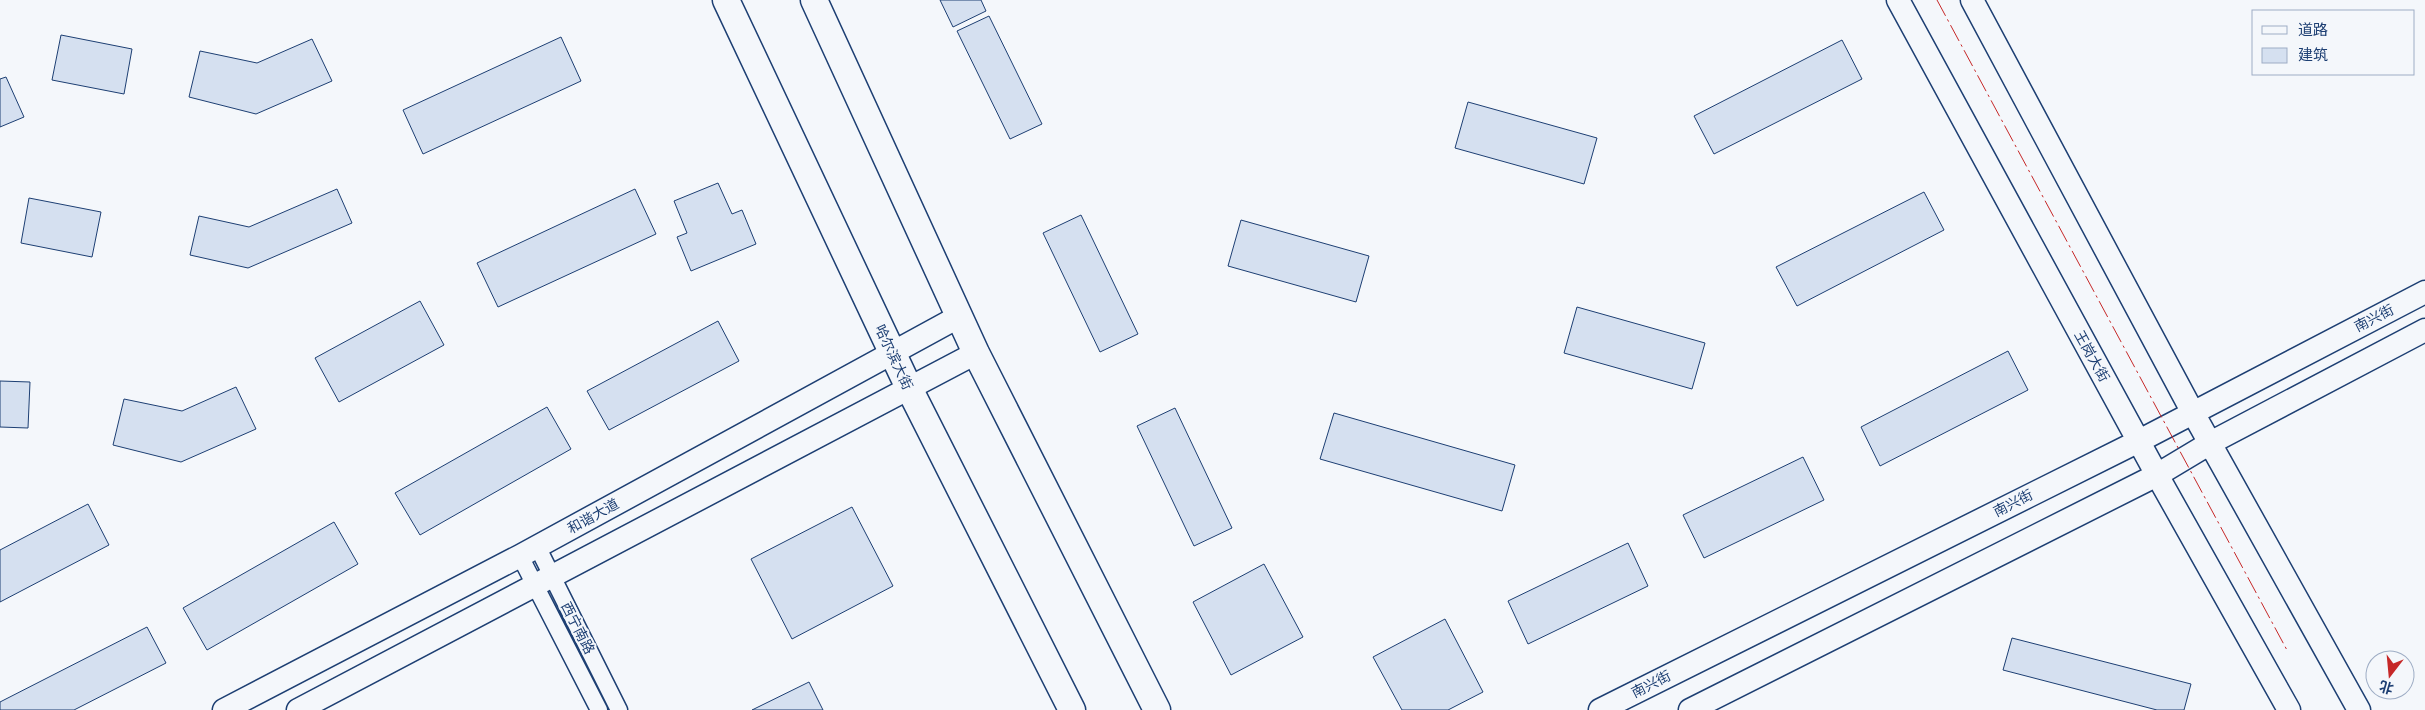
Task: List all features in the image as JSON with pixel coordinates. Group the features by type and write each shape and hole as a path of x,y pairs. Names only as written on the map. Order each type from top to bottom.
{"main road":[{"name":"哈尔滨大街","path":"726,0 909,388 1072,710"},
{"path":"814,0 976,353 1157,710"},
{"name":"王岗大街","path":"1898,0 2138,441 2289,710"},
{"path":"1972,0 2192,411 2212,442 2359,710"},
{"name":"南兴街","path":"1600,710 2138,441 2192,411 2425,292"},
{"name":"和谐大道","path":"224,710 529,551 960,316"},
{"path":"1690,710 2157,475 2212,442 2425,330"},
{"path":"298,710 976,353"}],"street":[{"name":"西宁南路","path":"529,551 599,710"},
{"name":"西宁南路","path":"543,581 619,710"}],"building":[{"path":"940,0 981,0 986,11 953,27"},
{"path":"989,16 1042,124 1010,139 957,31"},
{"path":"61,35 132,49 124,94 52,80"},
{"path":"561,37 581,81 423,154 403,110"},
{"path":"312,39 332,81 256,114 189,97 200,51 257,63"},
{"path":"1842,40 1862,79 1714,154 1694,116"},
{"path":"6,77 24,117 0,127 0,79"},
{"path":"1468,102 1597,138 1584,184 1455,148"},
{"path":"718,183 732,214 742,210 756,244 691,271 677,237 687,233 674,201"},
{"path":"337,189 352,223 248,268 190,255 199,216 249,227"},
{"path":"635,189 656,234 498,307 477,263"},
{"path":"1924,192 1944,230 1797,306 1776,267"},
{"path":"29,198 101,212 92,257 21,243"},
{"path":"1081,215 1138,334 1100,352 1043,233"},
{"path":"1241,220 1369,256 1356,302 1228,266"},
{"path":"420,301 444,345 339,402 315,358"},
{"path":"1577,307 1705,343 1692,389 1564,353"},
{"path":"718,321 739,361 609,430 587,391"},
{"path":"2008,351 2028,390 1880,466 1861,427"},
{"path":"0,381 30,382 28,428 0,427"},
{"path":"236,387 256,429 181,462 113,445 124,399 182,411"},
{"path":"547,407 571,449 420,535 395,493"},
{"path":"1175,408 1232,528 1194,546 1137,426"},
{"path":"1334,413 1515,465 1502,511 1320,459"},
{"path":"1803,457 1824,500 1704,558 1683,515"},
{"path":"88,504 109,545 0,602 0,550"},
{"path":"852,507 893,586 792,639 751,559"},
{"path":"334,522 358,564 207,650 183,608"},
{"path":"1628,543 1648,586 1528,644 1508,601"},
{"path":"1264,564 1303,637 1231,675 1193,602"},
{"path":"1445,619 1483,692 1448,710 1402,710 1373,657"},
{"path":"147,627 166,663 74,710 0,710 0,702"},
{"path":"2012,638 2191,684 2184,710 2157,710 2003,670"},
{"path":"809,682 823,710 752,710"}],"power":[{"path":"1937,0 2288,652"}]}
